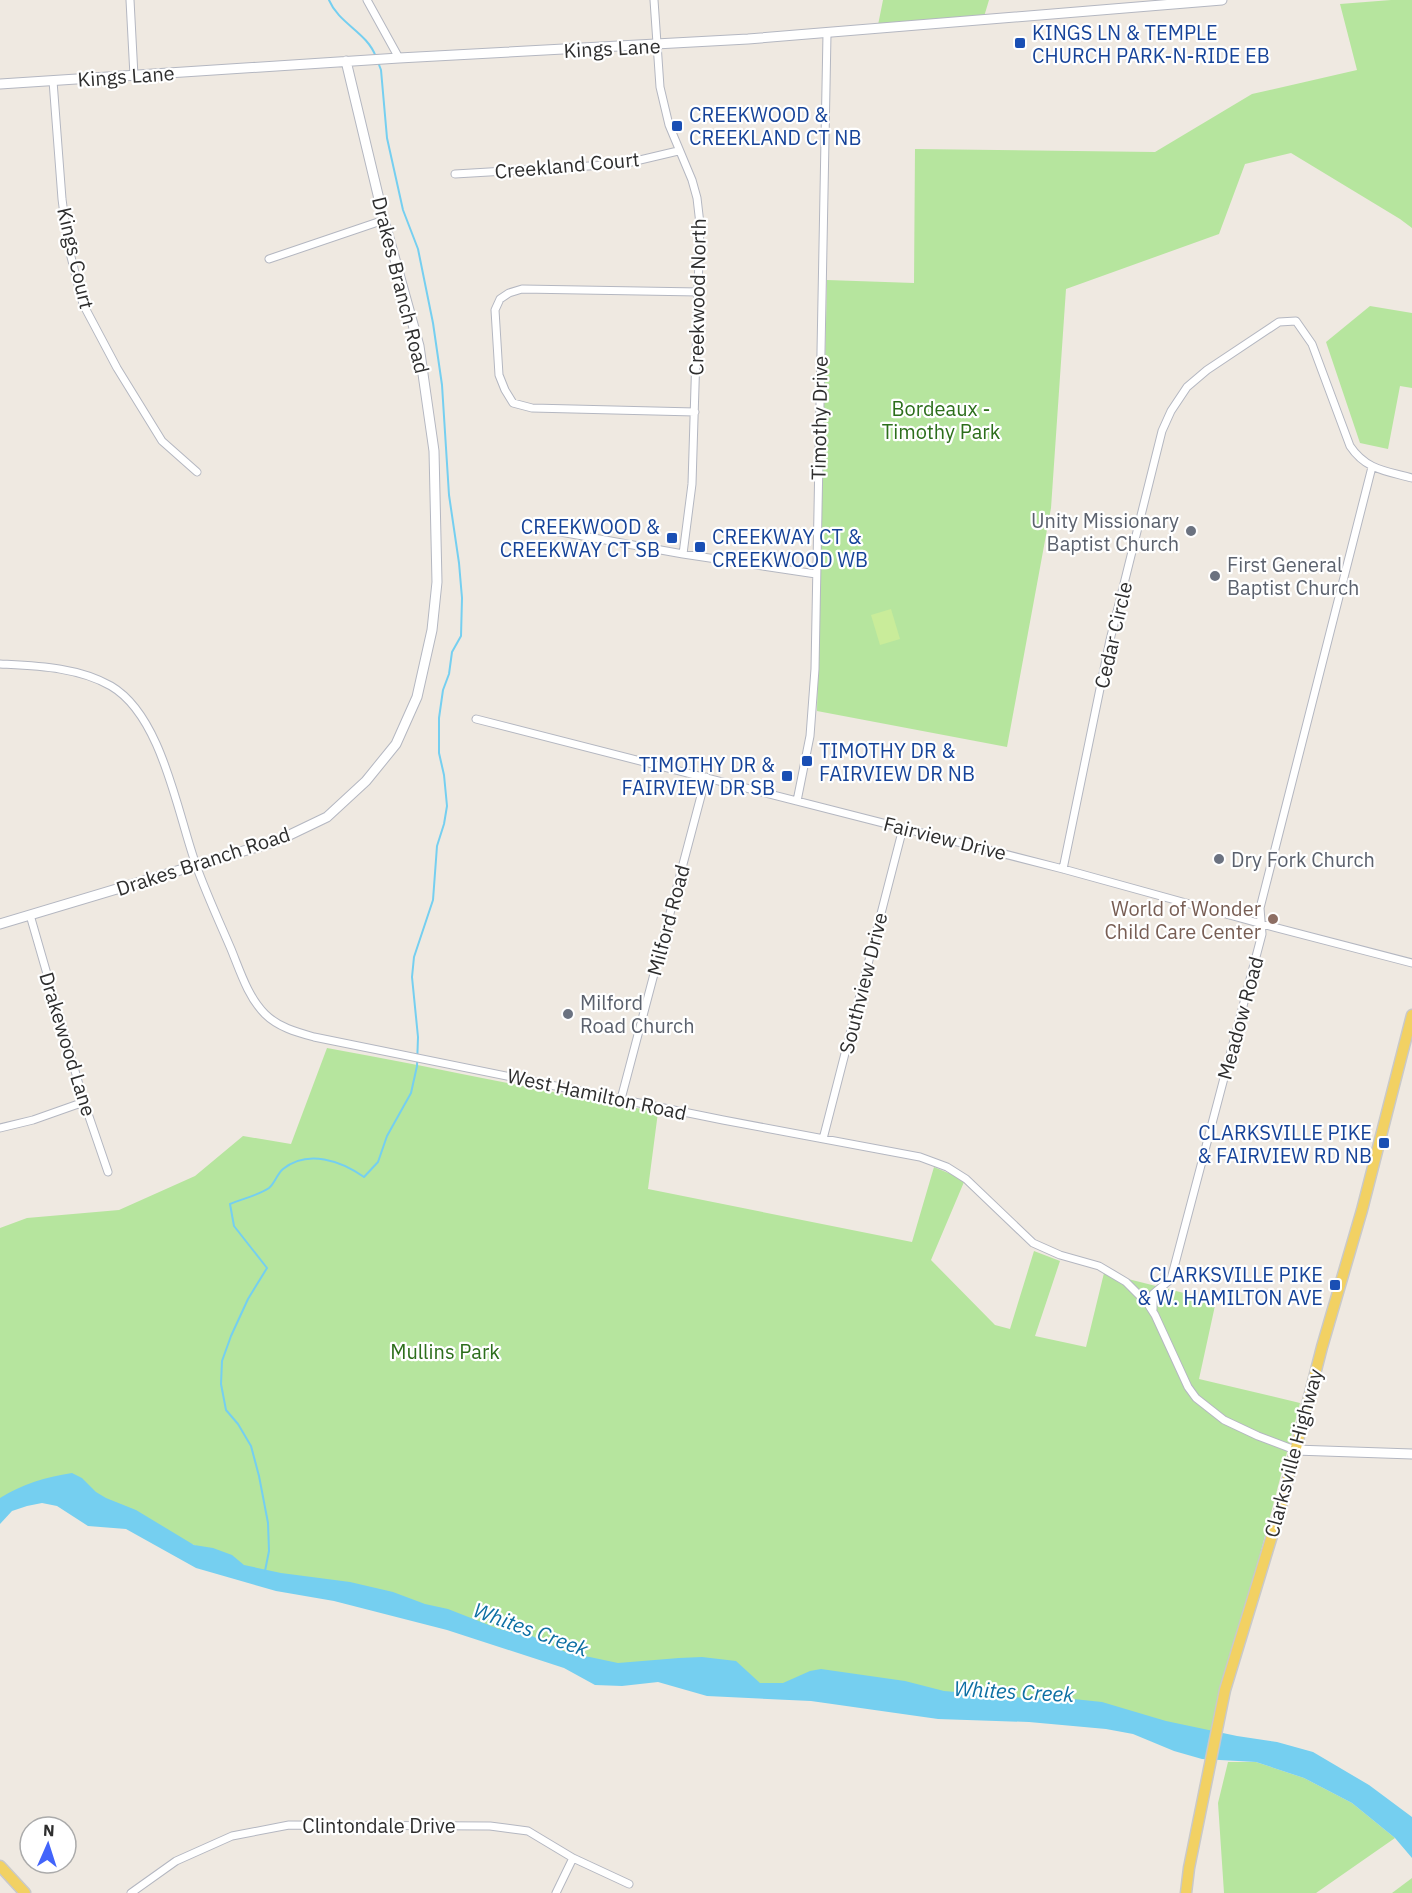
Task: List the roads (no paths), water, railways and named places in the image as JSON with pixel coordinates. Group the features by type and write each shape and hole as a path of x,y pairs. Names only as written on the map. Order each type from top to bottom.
{"main road":[{"name":"Clarksville Highway","path":"1186,1893 1225,1690 1281,1506 1325,1337 1362,1210 1412,1015"},
{"path":"0,1866 25,1893"}],"street":[{"path":"130,0 134,76"},
{"path":"367,0 399,58"},
{"name":"Creekwood North","path":"654,0 660,87 669,125 692,180 700,224 692,484 683,554"},
{"name":"Kings Lane","path":"0,84 346,61 656,46 827,34 1222,0"},
{"name":"Timothy Drive","path":"797,801 810,736 815,669 827,34"},
{"name":"Drakes Branch Road","path":"0,924 277,841 327,817 366,781 396,744 417,697 432,630 437,582 434,451 419,346 384,220 346,61"},
{"name":"Kings Court","path":"53,81 68,245 83,304 117,368 162,441 197,472"},
{"name":"Creekland Court","path":"455,174 623,164 678,151"},
{"path":"269,259 384,220"},
{"path":"695,412 532,408 513,403 500,375 495,310 500,299 522,289 699,292"},
{"name":"Cedar Circle","path":"1063,869 1110,644 1162,431 1171,411 1187,387 1207,370 1280,322 1296,321 1312,344 1350,446 1360,459 1372,467 1412,478"},
{"name":"Meadow Road","path":"1155,1315 1153,1294 1171,1279 1262,934 1260,908 1372,467"},
{"path":"527,526 683,554 816,574"},
{"name":"West Hamilton Road","path":"0,664 39,667 90,676 112,687 132,703 146,723 159,750 196,865 242,975 257,1005 267,1016 287,1028 304,1034 920,1157 946,1167 966,1179 1033,1244 1060,1255 1099,1266 1126,1282 1148,1304 1155,1315 1188,1387 1196,1398 1224,1420 1295,1450"},
{"name":"Fairview Drive","path":"476,719 1063,869 1412,963"},
{"name":"Milford Road","path":"621,1099 706,777"},
{"name":"Southview Drive","path":"823,1139 903,828"},
{"name":"Drakewood Lane","path":"30,915 84,1102 108,1172"},
{"path":"0,1128 33,1120 84,1102"},
{"path":"1295,1450 1412,1454"},
{"name":"Clintondale Drive","path":"131,1893 176,1861 232,1836 289,1824 490,1826 528,1831 573,1858 629,1884"},
{"path":"556,1893 573,1858"}],"water":[{"path":"72,1473 82,1478 106,1498 136,1510 194,1545 213,1548 232,1555 244,1565 281,1573 350,1582 393,1592 425,1604 448,1609 499,1629 532,1636 566,1652 618,1663 702,1657 736,1661 760,1683 783,1683 810,1671 821,1669 905,1681 944,1691 1102,1702 1166,1721 1277,1742 1313,1752 1369,1785 1412,1817 1412,1858 1395,1838 1352,1803 1304,1778 1256,1762 1202,1759 1174,1751 1133,1734 1106,1729 1029,1722 938,1719 811,1701 707,1696 658,1682 622,1686 595,1685 564,1668 447,1630 334,1601 276,1591 196,1568 126,1529 88,1526 57,1506 42,1503 27,1506 12,1511 0,1524 0,1498 34,1482"}],"waterway":[{"path":"329,0 339,16 372,48 376,57"},
{"path":"265,1571 269,1551 268,1523 259,1476 251,1446 238,1424 226,1410 221,1384 222,1361 231,1336 248,1299 267,1268 234,1226 230,1204 265,1190 271,1186 283,1169 303,1160 335,1162 364,1177 378,1162 387,1136 411,1093 417,1066 418,1037 412,977 414,957 433,900 437,846 447,806 439,753 439,718 452,652 461,636 462,598 449,495 442,385 433,323 418,249 403,210 387,138 381,70 378,62"}],"place":[{"name":"KINGS LN & TEMPLE CHURCH PARK-N-RIDE EB","path":"1020,43"},
{"name":"CREEKWOOD & CREEKLAND CT NB","path":"677,126"},
{"name":"Unity Missionary Baptist Church","path":"1191,531"},
{"name":"CREEKWOOD & CREEKWAY CT SB","path":"672,538"},
{"name":"CREEKWAY CT & CREEKWOOD WB","path":"700,547"},
{"name":"First General Baptist Church","path":"1215,576"},
{"name":"TIMOTHY DR & FAIRVIEW DR NB","path":"807,761"},
{"name":"TIMOTHY DR & FAIRVIEW DR SB","path":"787,776"},
{"name":"Dry Fork Church","path":"1219,859"},
{"name":"World of Wonder Child Care Center","path":"1273,919"},
{"name":"Milford Road Church","path":"568,1014"},
{"name":"CLARKSVILLE PIKE & FAIRVIEW RD NB","path":"1384,1143"},
{"name":"CLARKSVILLE PIKE & W. HAMILTON AVE","path":"1335,1285"}],"park label":[{"name":"Bordeaux - Timothy Park","path":"941,420"},
{"name":"Mullins Park","path":"445,1351"}],"water label":[{"name":"Whites Creek","path":"531,1629"},
{"name":"Whites Creek","path":"1014,1691"}]}
